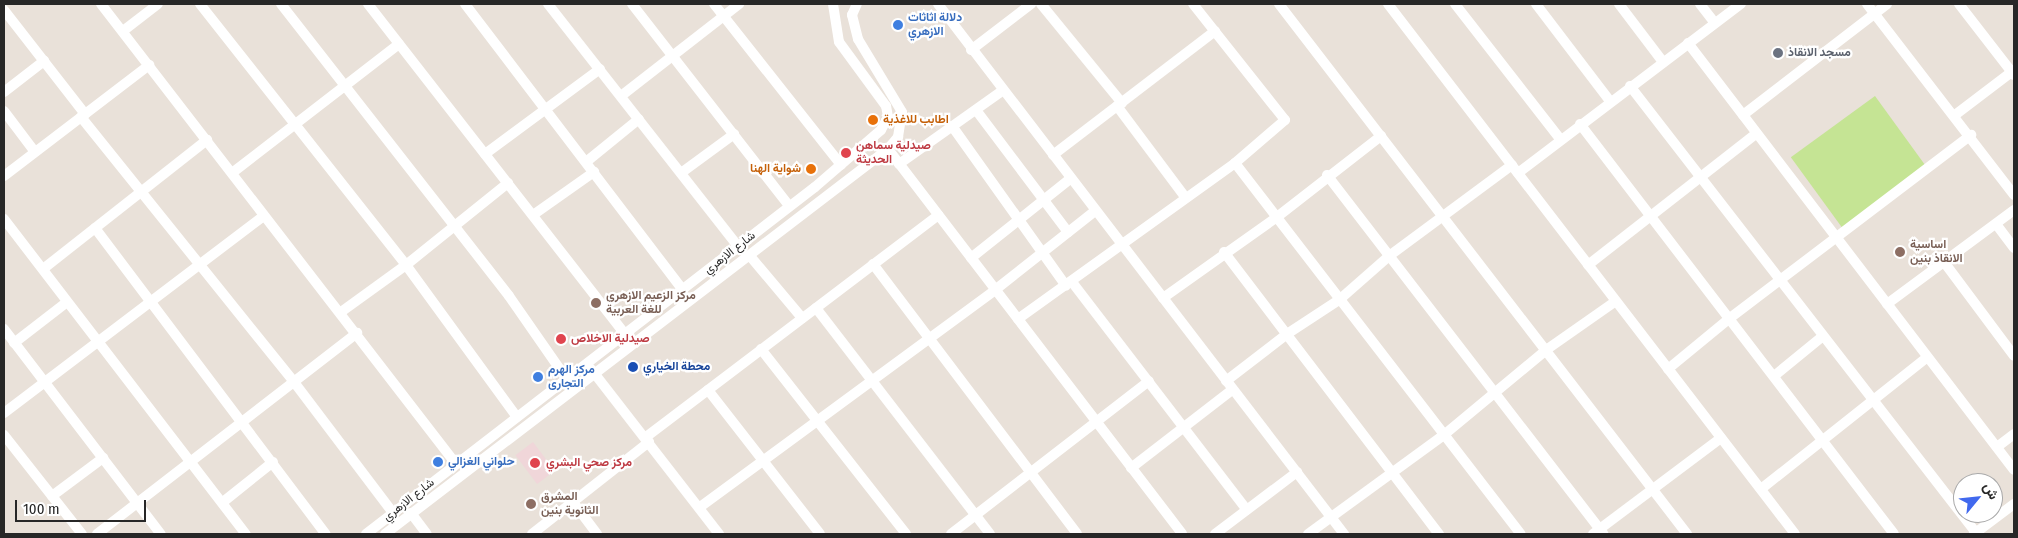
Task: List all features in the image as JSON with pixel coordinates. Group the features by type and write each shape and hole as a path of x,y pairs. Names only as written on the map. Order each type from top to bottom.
{"street":[{"path":"101,4 264,216 341,312 456,464"},
{"path":"123,31 158,4"},
{"path":"200,4 294,126 406,265 517,417"},
{"path":"282,4 455,226 566,378"},
{"path":"368,4 625,334"},
{"path":"464,4 683,290"},
{"path":"548,4 738,246"},
{"path":"632,4 789,206"},
{"path":"714,4 841,165"},
{"path":"621,96 740,4"},
{"name":"شارع الازهري","path":"385,534 411,512 750,256 888,149 898,137 902,112 854,31 852,15 857,4"},
{"path":"938,4 1002,91 1344,534"},
{"path":"971,50 1031,4"},
{"path":"1041,4 1119,104 1185,197"},
{"path":"1018,320 1122,246 1185,197 1235,163 1285,120 1194,4"},
{"path":"1279,4 1687,534"},
{"path":"1388,4 1795,534"},
{"path":"1455,4 1560,139"},
{"path":"1536,4 1610,101"},
{"path":"1618,4 1663,62"},
{"path":"1700,4 1715,23"},
{"path":"1131,468 1184,427 1287,334 1339,300 1389,256 1442,215 1560,139 1741,4"},
{"path":"1867,4 1971,135 2014,195"},
{"path":"1743,115 1887,4"},
{"path":"1955,115 2013,72 1959,4"},
{"name":"شارع الازهري","path":"366,534 566,378 683,290 876,135 888,116 884,103 839,42 831,6"},
{"path":"4,10 142,192 294,382 393,513"},
{"path":"1053,155 1215,30"},
{"path":"1688,43 1836,236 1926,358 2014,470"},
{"path":"232,173 399,44"},
{"path":"4,92 44,61"},
{"path":"4,176 149,65"},
{"path":"485,154 600,69"},
{"path":"1630,86 1975,534 2014,504"},
{"path":"899,164 1002,91"},
{"path":"976,110 1068,232"},
{"path":"4,111 35,152"},
{"path":"586,162 639,119"},
{"path":"1580,124 1894,534"},
{"path":"952,126 1043,252 1150,382 1247,510"},
{"path":"1588,265 1757,133"},
{"path":"681,173 734,134"},
{"path":"1668,369 1730,318 1836,236 1971,135"},
{"path":"1162,298 1224,252 1277,217 1327,176 1381,136"},
{"path":"43,269 207,140"},
{"path":"888,149 1182,534"},
{"path":"1235,163 1521,534"},
{"path":"533,215 594,172"},
{"path":"1327,176 1493,391 1598,532 1651,488 1721,438"},
{"path":"971,258 1070,178"},
{"path":"341,312 406,265 508,183"},
{"path":"700,507 765,462 928,338 995,290 1095,210"},
{"path":"1887,304 2014,210"},
{"path":"532,534 708,390 938,215"},
{"path":"4,413 264,216"},
{"path":"4,219 246,534"},
{"path":"1996,224 2014,248"},
{"path":"95,228 274,462 326,534"},
{"path":"1224,252 1439,534"},
{"path":"750,256 802,318"},
{"path":"1944,262 2014,356"},
{"path":"873,264 1077,534"},
{"path":"1308,534 1391,471 1445,434 1493,391 1546,350 1616,301"},
{"path":"14,343 67,302"},
{"path":"816,308 990,534"},
{"path":"4,329 161,534"},
{"path":"97,534 357,334"},
{"path":"1774,376 1824,336"},
{"path":"761,350 819,420 906,534"},
{"path":"1760,489 1822,438 1926,358"},
{"path":"586,364 647,439 719,534"},
{"path":"951,534 1150,382"},
{"path":"708,390 820,534"},
{"path":"1997,447 2014,434"},
{"path":"4,435 82,534"},
{"path":"52,496 103,458"},
{"path":"223,502 274,462"},
{"path":"1215,534 1297,472"},
{"path":"573,502 597,534"},
{"path":"411,512 427,534"}],"shaded area":[{"name":"مركز صحي البشري","path":"533,442 555,471 537,484 515,455"}],"green space":[{"path":"1875,96 1926,166 1842,228 1791,157"}],"place":[{"name":"دلالة اثاثات الازهري","path":"898,25"},
{"name":"مسجد الانقاذ","path":"1778,53"},
{"name":"اطابب للاغذية","path":"873,120"},
{"name":"صيدلية سماهن الحديثة","path":"846,153"},
{"name":"شواية الهنا","path":"811,169"},
{"name":"اساسية الانقاذ بنين","path":"1900,252"},
{"name":"مركز الزعيم الازهري للغة العربية","path":"596,303"},
{"name":"صيدلية الاخلاص","path":"561,339"},
{"name":"محطة الخياري","path":"633,367"},
{"name":"مركز الهرم التجارى","path":"538,377"},
{"name":"حلواني الغزالي","path":"438,462"},
{"name":"مركز صحي البشري","path":"535,463"},
{"name":"المشرق الثانوية بنين","path":"531,504"}]}
